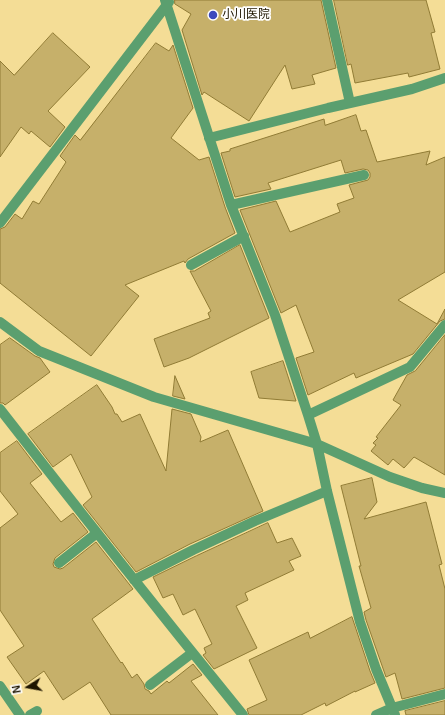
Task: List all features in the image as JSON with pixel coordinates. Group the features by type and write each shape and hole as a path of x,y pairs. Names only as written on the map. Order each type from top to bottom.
{"street":[{"path":"327,0 350,103"},
{"path":"167,2 231,205 275,315 308,415 317,444 327,491 360,622 376,669 394,712"},
{"path":"0,223 167,2"},
{"path":"209,138 412,89 445,78"},
{"path":"231,205 364,174"},
{"path":"191,265 244,236"},
{"path":"0,322 39,351 154,397 317,444 390,477 422,488 445,493"},
{"path":"308,415 410,367 445,325"},
{"path":"0,409 134,580 243,715"},
{"path":"134,580 255,521 327,491"},
{"path":"59,563 97,533"},
{"path":"150,685 192,652"},
{"path":"0,686 20,715"},
{"path":"376,715 394,712 445,694"}],"building":[{"path":"175,0 321,0 336,68 312,75 315,84 292,89 285,65 249,121 204,92 202,95 182,30 191,14 175,4"},
{"path":"334,0 426,0 435,32 431,33 440,69 409,77 408,73 355,83 351,64 348,65"},
{"path":"53,33 90,67 48,111 65,127 50,147 31,131 29,134 21,127 0,157 0,61 14,75"},
{"path":"156,43 169,51 173,45 193,108 171,138 199,160 209,157 235,233 188,259 185,263 184,261 125,285 139,296 91,356 0,283 0,229 5,227 15,214 22,219 33,201 39,204 66,162 60,156 75,135 80,140"},
{"path":"356,115 361,131 366,130 377,162 430,151 426,165 445,157 445,272 398,300 437,324 445,309 445,319 440,321 413,354 356,378 354,373 308,395 296,358 314,352 296,305 281,313 240,210 276,201 290,232 340,212 337,204 354,198 349,185 368,180 370,173 368,170 363,169 345,173 341,160 268,183 271,189 235,197 221,153 324,119 325,125"},
{"path":"240,245 269,318 189,358 164,367 154,339 210,318 208,313 211,311 190,271 194,271"},
{"path":"445,335 445,475 414,457 404,468 393,459 388,465 371,451 376,445 373,443 401,405 393,400 407,375 415,371"},
{"path":"10,338 40,358 50,372 5,405 0,403 0,345"},
{"path":"283,361 296,401 259,398 251,372"},
{"path":"175,376 185,399 173,396"},
{"path":"97,385 115,414 117,414 122,422 140,414 166,471 172,409 191,414 201,437 200,442 228,430 263,511 190,544 136,572 83,505 92,497 71,454 53,467 28,434"},
{"path":"17,441 42,474 30,483 61,522 73,513 88,532 55,558 53,564 54,567 60,569 63,568 96,542 133,589 92,619 132,678 137,674 144,684 145,689 151,694 167,681 169,683 193,664 202,675 191,681 218,715 111,715 90,682 63,700 44,671 26,684 7,657 24,646 0,610 0,528 18,514 0,491 0,453"},
{"path":"372,478 377,502 364,519 426,502 442,564 439,565 445,589 445,688 402,699 395,673 386,677 366,620 364,612 371,608 359,566 361,566 341,486"},
{"path":"268,523 277,543 292,538 301,556 289,561 294,570 245,593 248,600 236,606 257,648 214,669 203,655 206,653 204,648 212,644 195,609 183,615 173,594 163,598 153,577"},
{"path":"352,617 375,683 355,691 326,706 325,703 301,715 249,715 247,709 267,700 249,660 308,632 310,638"},
{"path":"445,701 445,715 406,715 405,711"}],"place":[{"name":"小川医院","path":"213,15"}]}
